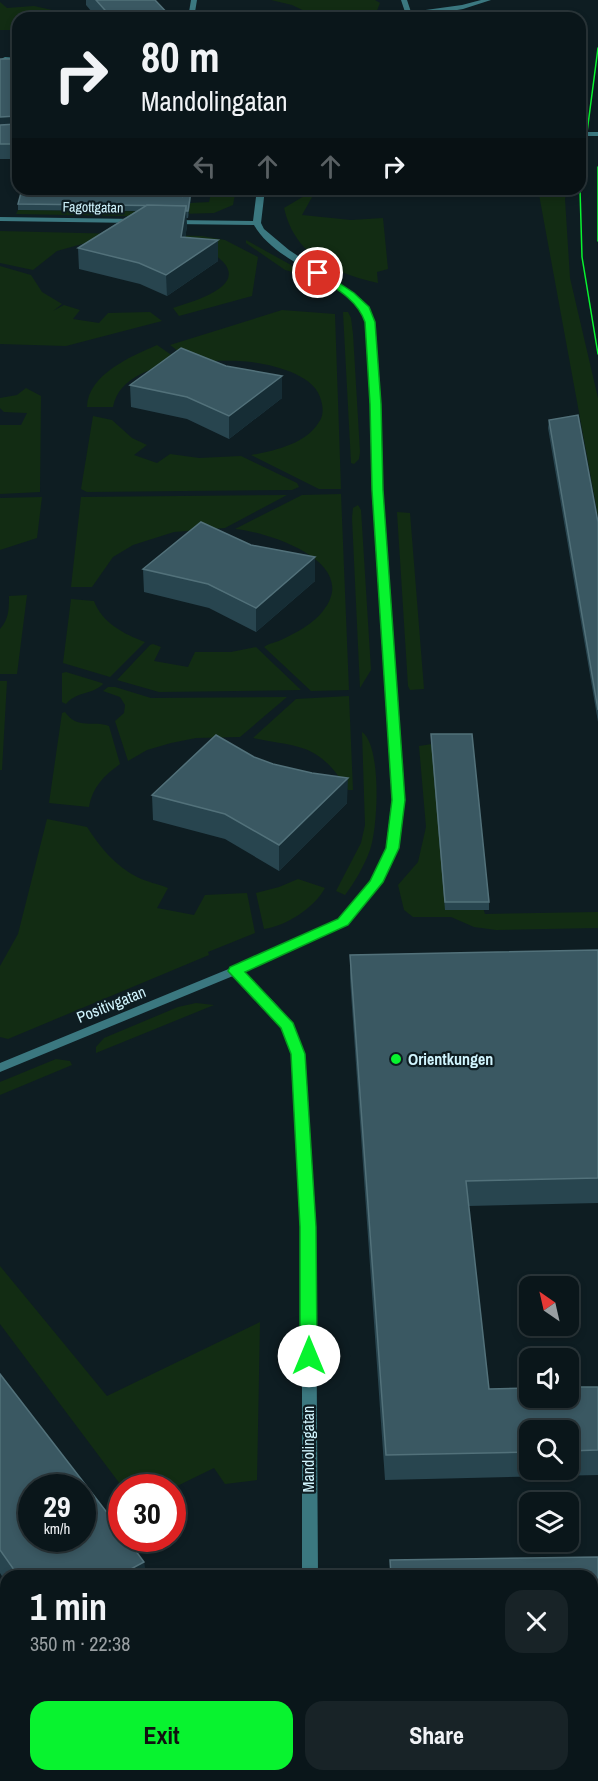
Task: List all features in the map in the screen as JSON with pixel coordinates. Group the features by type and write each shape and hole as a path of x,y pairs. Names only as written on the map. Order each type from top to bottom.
{"street":[{"path":"432,12 488,0"},
{"path":"5,59 12,60"},
{"path":"235,971 343,922 376,882 392,848 398,800 377,490 370,322 365,309 351,295 269,239 257,223 260,195"},
{"name":"Fagottgatan","path":"0,219 146,222"},
{"path":"158,222 257,223"},
{"name":"Positivgatan","path":"0,1068 235,971"},
{"name":"Mandolingatan","path":"235,971 288,1026 298,1054 309,1263 310,1570"}],"green space":[{"path":"271,0 375,0 380,3 376,12 307,12 292,5"},
{"path":"0,2 7,8 34,6 54,12 12,12 12,30 0,30"},
{"path":"211,195 235,195 233,205 214,213 179,214 178,217 16,214 18,210 188,212 190,203 209,202"},
{"path":"306,195 313,195 302,215 351,220 383,218 388,269 377,272 378,283 332,268 319,260 297,239 289,225 284,208"},
{"path":"539,195 566,195 570,278 598,398 598,516"},
{"path":"0,231 202,236 225,240 258,257 252,296 179,316 173,308 208,295 219,289 226,281 229,273 225,264 212,253 100,239 57,251 33,270 0,263"},
{"path":"246,240 291,265 296,273 285,270 246,243"},
{"path":"0,266 31,275 42,292 62,304 53,311 64,305 80,310 73,319 99,323 108,313 150,312 162,321 66,346 0,344"},
{"path":"282,310 335,314 341,489 319,489 251,455 289,445 313,430 321,419 323,408 317,390 309,382 274,366 239,361 193,360 170,345"},
{"path":"343,312 348,312 351,318 353,334 360,452 359,459 354,464 351,463"},
{"path":"157,345 180,361 149,370 130,381 122,388 113,407 87,407 89,395 103,376 124,361"},
{"path":"26,388 41,396 40,492 0,494 0,425 21,425 27,413 4,412 0,408 0,398 17,395"},
{"path":"93,416 112,420 132,438 147,445 134,455 157,463 170,454 199,458 241,456 297,483 299,487 292,490 87,492 81,489"},
{"path":"341,494 349,690 311,691 264,647 298,631 319,616 332,594 330,578 321,564 288,543 250,531 235,529 302,495"},
{"path":"287,495 225,528 174,532 133,545 113,557 92,587 71,587 81,497"},
{"path":"42,497 37,538 0,550 0,498"},
{"path":"358,505 361,510 371,670 360,688 352,518 353,508"},
{"path":"397,512 410,513 424,689 410,690 408,686"},
{"path":"27,595 17,674 0,674 0,629 7,618 9,596"},
{"path":"71,599 94,601 108,622 145,642 110,677 63,663"},
{"path":"153,644 161,647 154,661 188,667 195,652 231,652 256,647 301,690 159,692 117,680"},
{"path":"66,672 103,684 75,697 66,704 62,702 62,673"},
{"path":"0,681 7,681 2,770 0,770"},
{"path":"108,687 151,698 287,697 240,737 196,738 171,743 147,750 128,761 115,721 124,713 125,705 120,697 103,691"},
{"path":"349,696 353,790 348,790 328,763 308,750 253,738 296,699"},
{"path":"65,712 70,718 80,723 109,726 120,764 100,782 93,793 89,807 49,803 62,713"},
{"path":"362,732 373,753 377,788 375,824 368,856 345,895 336,891 361,843 365,825"},
{"path":"432,744 485,914 598,912 598,928 496,930 474,927 451,917 413,917 404,910 398,885 418,862 426,827 419,746"},
{"path":"47,819 87,827 103,849 129,873 168,888 157,908 194,915 205,895 247,893 255,933 208,952 209,955 8,1039 0,1037 0,966 18,934"},
{"path":"298,879 325,888 299,915 264,929 256,893"},
{"path":"196,1003 214,1005 96,1053 96,1047 104,1038 178,1007"},
{"path":"56,1059 70,1061 72,1065 0,1095 0,1082"},
{"path":"0,1266 107,1396 260,1322 257,1480 225,1484 214,1468 186,1482 186,1474 112,1474 0,1324"}],"building":[{"path":"96,0 155,0 166,12 107,12"},
{"path":"0,59 12,59 12,116 0,117"},
{"path":"12,124 11,144 0,144 0,125"},
{"path":"20,195 190,195 188,211 186,211 186,206 18,204"},
{"path":"147,205 186,206 181,237 218,240 166,275 139,263 78,248"},
{"path":"181,348 226,366 282,376 229,416 187,397 130,385"},
{"path":"578,415 598,522 598,710 549,420"},
{"path":"201,522 251,545 315,557 256,608 208,584 143,569"},
{"path":"431,734 472,734 489,902 445,902"},
{"path":"216,735 254,757 273,764 348,778 279,845 225,814 152,795"},
{"path":"598,950 598,1178 466,1181 489,1389 519,1388 519,1408 579,1408 579,1387 598,1387 598,1450 579,1451 579,1420 519,1420 519,1452 386,1455 350,955"},
{"path":"0,1374 77,1474 18,1474 18,1552 96,1552 96,1498 108,1514 108,1552 137,1552 144,1562 129,1570 14,1570 0,1550"},
{"path":"598,1557 598,1570 391,1570 390,1560"}],"tram line":[{"path":"586,140 598,48"},
{"path":"598,167 598,241"},
{"path":"580,195 582,257 598,354"}],"place":[{"name":"Orientkungen","path":"396,1059"}],"route":[{"path":"309,1356 308,1227 298,1054 288,1026 235,971 343,922 376,882 392,848 398,800 377,490 370,322 365,309 351,295 318,273"}]}
